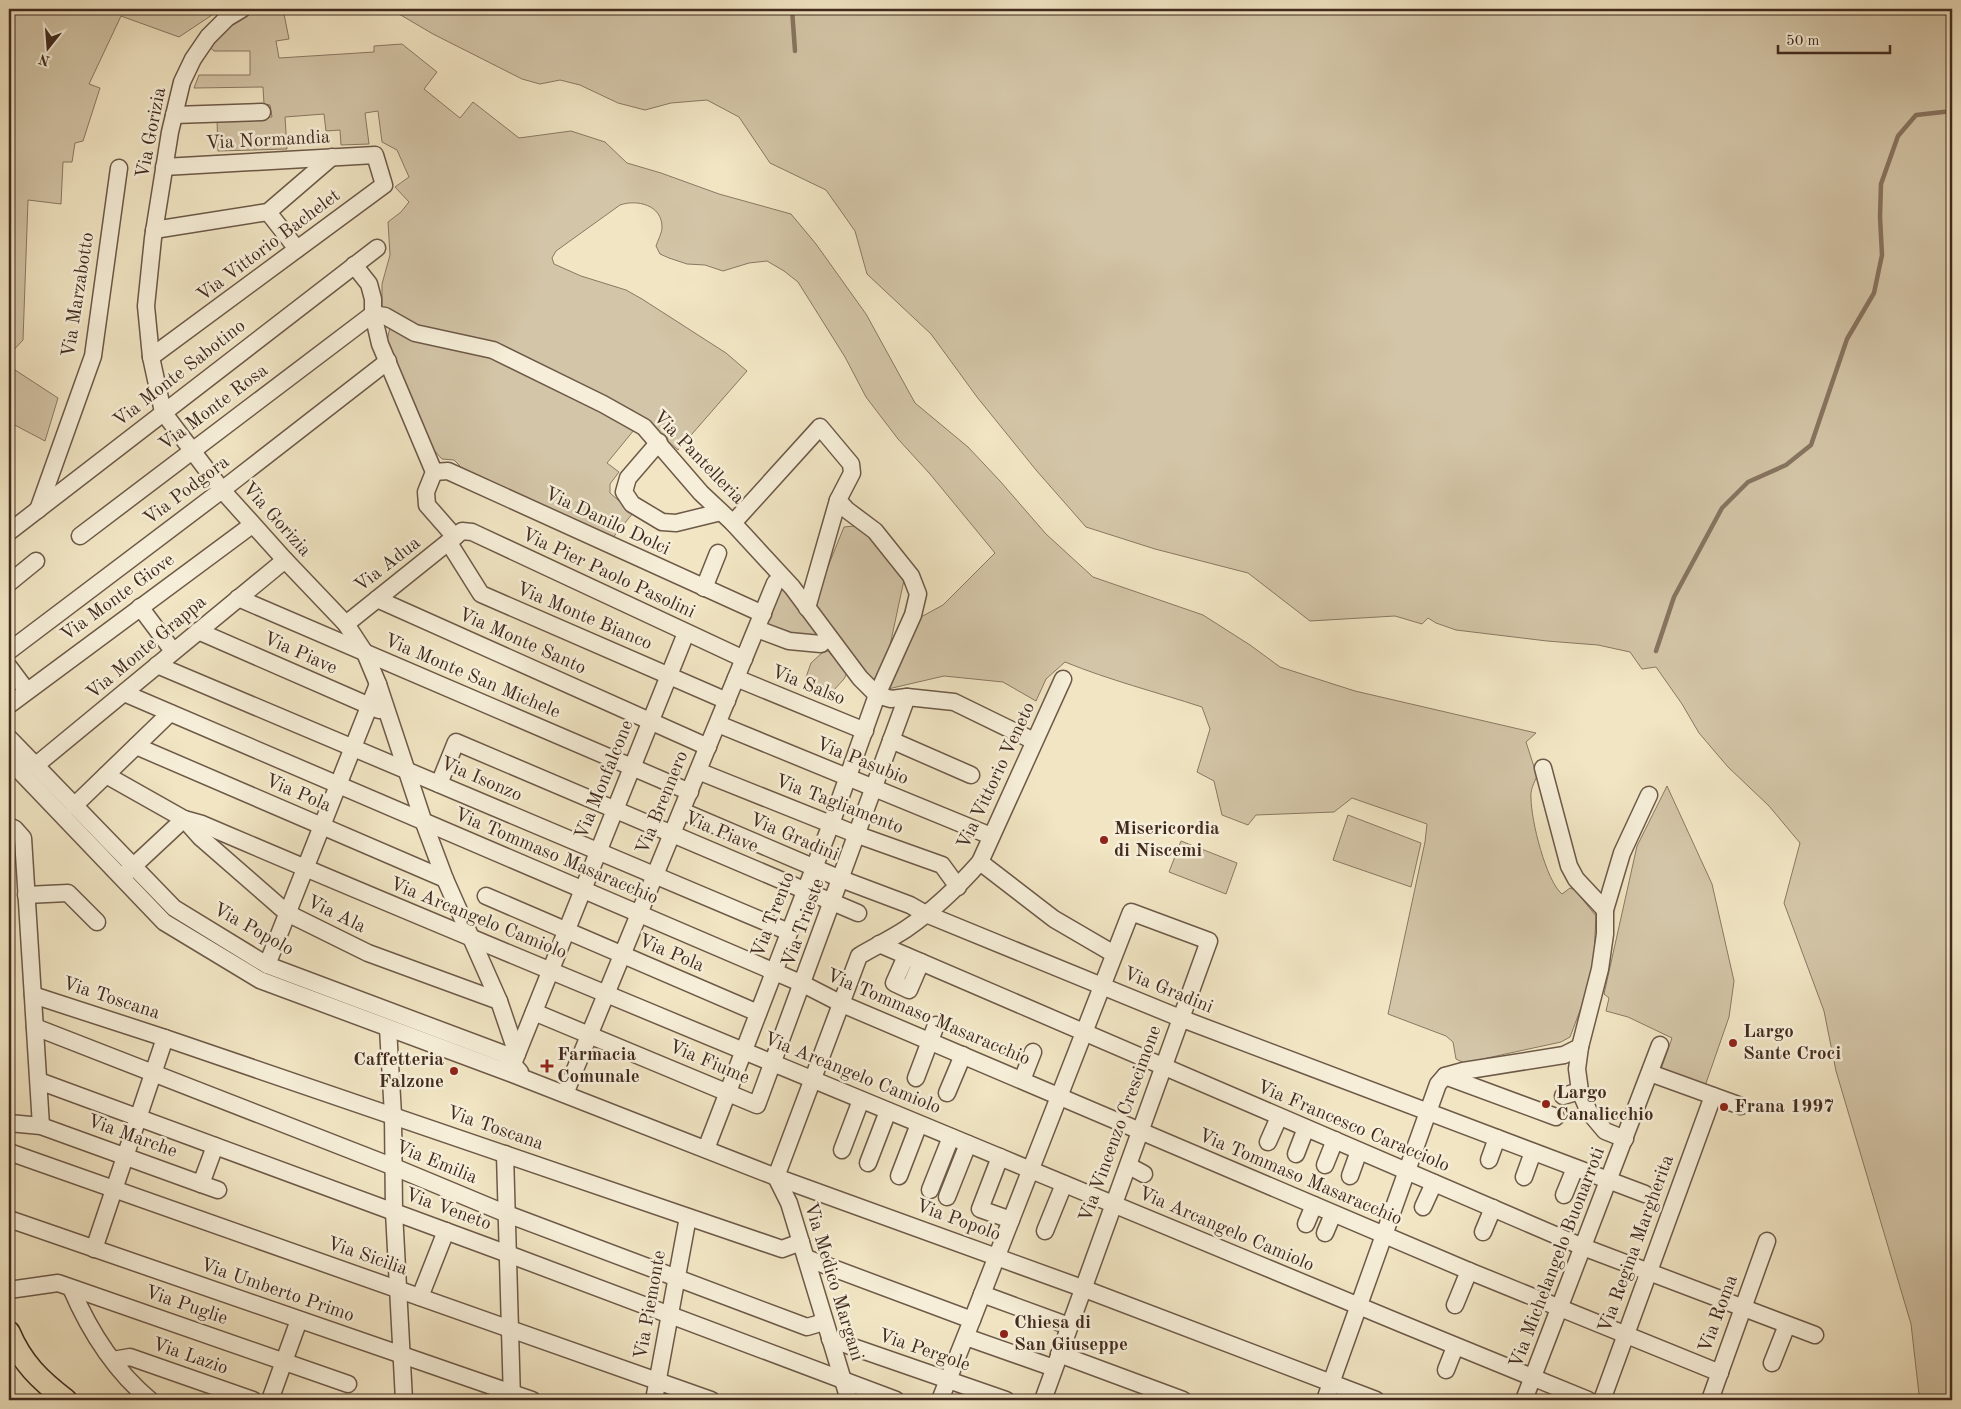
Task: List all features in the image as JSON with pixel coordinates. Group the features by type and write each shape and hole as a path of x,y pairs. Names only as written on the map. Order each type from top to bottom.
{"main road":[{"path":"9,1332 14,1345 28,1368 66,1400"}],"street":[{"name":"Via Gorizia","path":"242,9 227,18 208,37 193,59 182,82 174,115 154,230 146,306 151,358 163,412 222,490 252,525 346,624 366,653 445,879 499,1001 514,1064"},
{"path":"174,115 262,112"},
{"name":"Via Normandia","path":"164,167 375,155"},
{"name":"Via Vittorio Bachelet","path":"151,358 384,185 375,155"},
{"path":"154,230 268,212 332,157"},
{"name":"Via Marzabotto","path":"38,510 92,356 119,168"},
{"path":"268,212 297,249"},
{"name":"Via Monte Sabotino","path":"9,532 377,248"},
{"path":"354,265 369,284 380,344 434,472"},
{"name":"Via Pantelleria","path":"373,314 385,316 415,333 492,350 644,426 701,493 727,517 792,587 860,678 877,695"},
{"name":"Via Monte Rosa","path":"80,536 373,314"},
{"name":"Via Podgora","path":"9,651 222,490 388,361"},
{"path":"659,442 628,478 624,492 632,504 662,522 676,523 727,517 820,427 851,464 852,473 838,500 807,608"},
{"name":"Via Danilo Dolci","path":"434,472 448,471 704,588 789,641 821,644 828,636"},
{"name":"Via Monte Bianco","path":"434,472 426,492 427,505 452,540 480,594 727,701"},
{"name":"Via Trento","path":"706,1149 831,824 877,695 913,615 918,594 911,576 875,531 846,510 838,500"},
{"name":"Via Monte Giove","path":"9,705 252,525"},
{"name":"Via Pier Paolo Pasolini","path":"452,540 462,531 472,532 744,659"},
{"name":"Via Adua","path":"346,624 452,540"},
{"path":"704,588 718,553"},
{"name":"Via Monte Grappa","path":"35,766 285,560"},
{"path":"9,584 36,561"},
{"name":"Via Brennero","path":"565,1094 775,583"},
{"name":"Via Monte San Michele","path":"238,598 690,792"},
{"name":"Via Monte Santo","path":"377,599 708,747"},
{"path":"140,607 174,651"},
{"name":"Via Piave","path":"198,631 387,713"},
{"name":"Via Monfalcone","path":"514,1064 686,633"},
{"name":"Via Isonzo","path":"157,665 789,932"},
{"path":"9,667 27,691"},
{"name":"Via Salso","path":"736,678 865,731"},
{"name":"Via Vittorio Veneto","path":"776,1177 859,956 905,930 926,914 958,887 980,862 1063,679"},
{"path":"266,965 378,684"},
{"name":"Via Tommaso Masaracchio","path":"124,693 1333,1214 1560,1309 1720,1373"},
{"path":"877,695 890,699 907,697 954,702 1034,741"},
{"name":"Via Trieste","path":"757,1106 858,835 907,697"},
{"path":"74,806 170,713"},
{"name":"Via Pasubio","path":"718,724 991,836"},
{"name":"Via Popolo","path":"9,738 74,806 164,922 260,980 388,1028 514,1064"},
{"path":"892,740 971,774"},
{"name":"Via Piave","path":"439,784 456,742 858,913"},
{"name":"Via Pola","path":"136,746 445,879"},
{"name":"Via Popolo","path":"9,760 127,872 174,908 266,965 504,1054 526,1079 776,1177 1082,1288 1376,1400"},
{"path":"1544,768 1569,866 1576,879 1605,910"},
{"name":"Via Tagliamento","path":"698,771 858,835 942,865 958,887"},
{"name":"Via Arcangelo Camiolo","path":"106,775 184,819 202,824 470,938 1030,1169 1357,1307 1588,1400"},
{"path":"1625,1139 1605,1130 1589,1112 1580,1091 1577,1069 1580,1047 1600,969 1605,934 1605,910 1622,854 1649,795"},
{"name":"Via Gradini","path":"682,811 841,880 910,905 926,914 1180,1018 1646,1194"},
{"path":"127,872 184,819"},
{"name":"Via Ala","path":"184,819 200,837 287,913 368,953 499,1001"},
{"path":"9,826 15,829 23,838 41,1126"},
{"path":"940,1400 1114,954 1054,919 980,862"},
{"path":"26,895 68,893 98,922"},
{"name":"Via Pola","path":"486,896 758,1013"},
{"name":"Via Vincenzo Crescimone","path":"1043,1400 1209,941 1131,912 1114,954"},
{"name":"Via Francesco Caracciolo","path":"879,944 1583,1247 1815,1336"},
{"path":"906,956 894,983 910,990 921,962"},
{"name":"Via Toscana","path":"33,995 165,1038 782,1249 801,1242"},
{"name":"Via Fiume","path":"534,1012 757,1106"},
{"path":"916,1078 936,1025"},
{"name":"Via Emilia","path":"35,1027 394,1167 507,1214 807,1327 824,1322"},
{"path":"388,1028 394,1212 404,1400"},
{"path":"94,1249 165,1038"},
{"name":"Via Michelangelo Buonarroti","path":"1524,1400 1660,1045"},
{"path":"1325,1400 1438,1084 1446,1076 1463,1071 1564,1055 1580,1047"},
{"path":"1022,1080 1033,1052"},
{"path":"948,1093 963,1055"},
{"path":"1650,1073 1709,1097 1741,1106"},
{"path":"1446,1076 1556,1117"},
{"name":"Via Veneto","path":"38,1081 508,1254 896,1400"},
{"path":"1563,1096 1580,1091"},
{"name":"Via Regina Margherita","path":"1602,1400 1709,1097"},
{"path":"842,1150 861,1100"},
{"path":"868,1163 888,1111"},
{"path":"1268,1142 1279,1117"},
{"name":"Via Marche","path":"9,1123 41,1126 218,1190"},
{"path":"898,1176 920,1124"},
{"path":"1296,1154 1306,1128"},
{"path":"930,1190 951,1137"},
{"path":"1490,1160 1497,1138"},
{"path":"1325,1165 1335,1140"},
{"path":"947,1197 968,1144"},
{"path":"201,1184 215,1146"},
{"path":"1350,1176 1359,1151"},
{"name":"Via Sicilia","path":"9,1152 710,1400"},
{"path":"1524,1177 1533,1152"},
{"path":"505,1154 512,1397"},
{"path":"1000,1157 980,1209 1011,1220"},
{"path":"1129,1166 1144,1174"},
{"path":"1564,1194 1575,1168"},
{"name":"Via Medico Margani","path":"776,1177 789,1202 849,1400"},
{"path":"1423,1207 1434,1183"},
{"path":"789,1202 798,1184"},
{"path":"1045,1231 1064,1184"},
{"path":"1306,1224 1314,1205"},
{"path":"1483,1232 1493,1208"},
{"path":"1325,1232 1333,1214"},
{"name":"Via Piemonte","path":"654,1400 688,1217"},
{"name":"Via Umberto Primo","path":"9,1219 402,1356 512,1397 532,1400"},
{"path":"420,1297 446,1231"},
{"name":"Via Roma","path":"1710,1400 1767,1241"},
{"path":"806,1258 972,1320"},
{"path":"1455,1305 1469,1271"},
{"name":"Via Puglie","path":"9,1290 58,1283 348,1384"},
{"path":"71,1288 79,1306 113,1360 126,1378 150,1400"},
{"path":"982,1294 1069,1326"},
{"path":"270,1400 299,1320"},
{"path":"1772,1363 1787,1325"},
{"path":"966,1337 1057,1361 1183,1400"},
{"name":"Via Pergole","path":"830,1339 1006,1400"},
{"path":"1446,1370 1455,1347"},
{"name":"Via Lazio","path":"113,1360 130,1357 252,1400"}],"shaded area":[{"path":"9,9 221,9 179,37 121,16 89,84 100,88 83,141 75,143 72,162 63,162 61,204 28,200 23,340 9,355"},
{"path":"253,9 283,9 289,39 276,41 279,58 374,52 374,46 402,44 437,72 424,89 460,118 473,102 519,138 571,131 605,142 627,163 719,194 791,214 816,244 866,314 915,403 968,447 1046,534 1093,577 1203,615 1280,667 1355,691 1536,733 1526,742 1537,776 1531,792 1532,808 1540,849 1550,877 1556,887 1562,894 1570,888 1575,890 1596,916 1590,984 1570,1037 1561,1042 1464,1063 1456,1059 1453,1042 1446,1036 1388,1014 1425,842 1427,824 1352,798 1334,812 1256,815 1248,825 1222,815 1214,781 1197,772 1210,729 1202,707 1065,662 1046,679 1036,701 1003,682 944,676 888,689 919,618 943,605 995,553 930,474 898,439 866,397 845,357 798,282 784,271 767,261 749,263 723,271 705,265 687,264 660,254 656,246 662,227 658,213 647,206 634,203 620,205 556,251 552,258 554,264 581,276 626,290 726,353 747,371 678,450 634,411 496,344 415,327 382,309 382,284 390,255 388,222 401,212 409,202 395,187 409,177 397,150 382,142 378,111 365,113 369,144 341,145 340,130 326,131 324,114 285,117 287,149 218,151 217,120 272,117 270,105 264,104 263,87 194,88 199,75 250,75 250,51 214,51 207,45 232,19"},
{"path":"398,9 1952,9 1952,1400 1922,1400 1919,1394 1911,1324 1836,1071 1824,1011 1784,903 1800,843 1769,806 1728,767 1699,733 1682,704 1656,667 1642,669 1630,652 1598,645 1456,630 1428,618 1422,624 1395,616 1310,621 1248,573 1155,549 1086,527 1036,470 977,397 931,334 867,274 855,231 826,190 770,163 739,117 707,100 671,103 645,110 618,103 580,85 560,80 540,84 522,79 433,34 399,14"},
{"path":"390,327 493,354 629,424 634,430 607,463 619,472 610,484 610,493 633,513 611,540 468,474 454,460 442,459 431,447 386,346"},
{"path":"9,366 58,398 45,441 9,422"},
{"path":"854,526 866,532 898,568 904,580 889,650 876,684 841,645 826,624 814,601 844,527"},
{"path":"783,587 817,630 817,636 807,638 766,627 778,592"},
{"path":"824,651 828,651 847,673 832,692 805,680 811,663"},
{"path":"1667,786 1712,884 1734,981 1729,1017 1705,1086 1661,1069 1672,1038 1628,1017 1606,1011 1609,998 1604,994 1637,846"},
{"path":"1348,815 1421,843 1411,887 1333,860"},
{"path":"1181,841 1237,863 1226,894 1169,872"}],"waterway":[{"path":"792,9 795,51"},
{"path":"1656,651 1674,597 1722,508 1748,482 1786,465 1811,445 1847,339 1874,293 1882,255 1881,184 1898,136 1916,115 1952,111"}],"place":[{"name":"Misericordia di Niscemi","path":"1104,840"},
{"name":"Largo Sante Croci","path":"1733,1043"},
{"name":"Farmacia Comunale","path":"547,1066"},
{"name":"Caffetteria Falzone","path":"454,1071"},
{"name":"Largo Canalicchio","path":"1546,1104"},
{"name":"Frana 1997","path":"1724,1107"},
{"name":"Chiesa di San Giuseppe","path":"1004,1334"}]}
